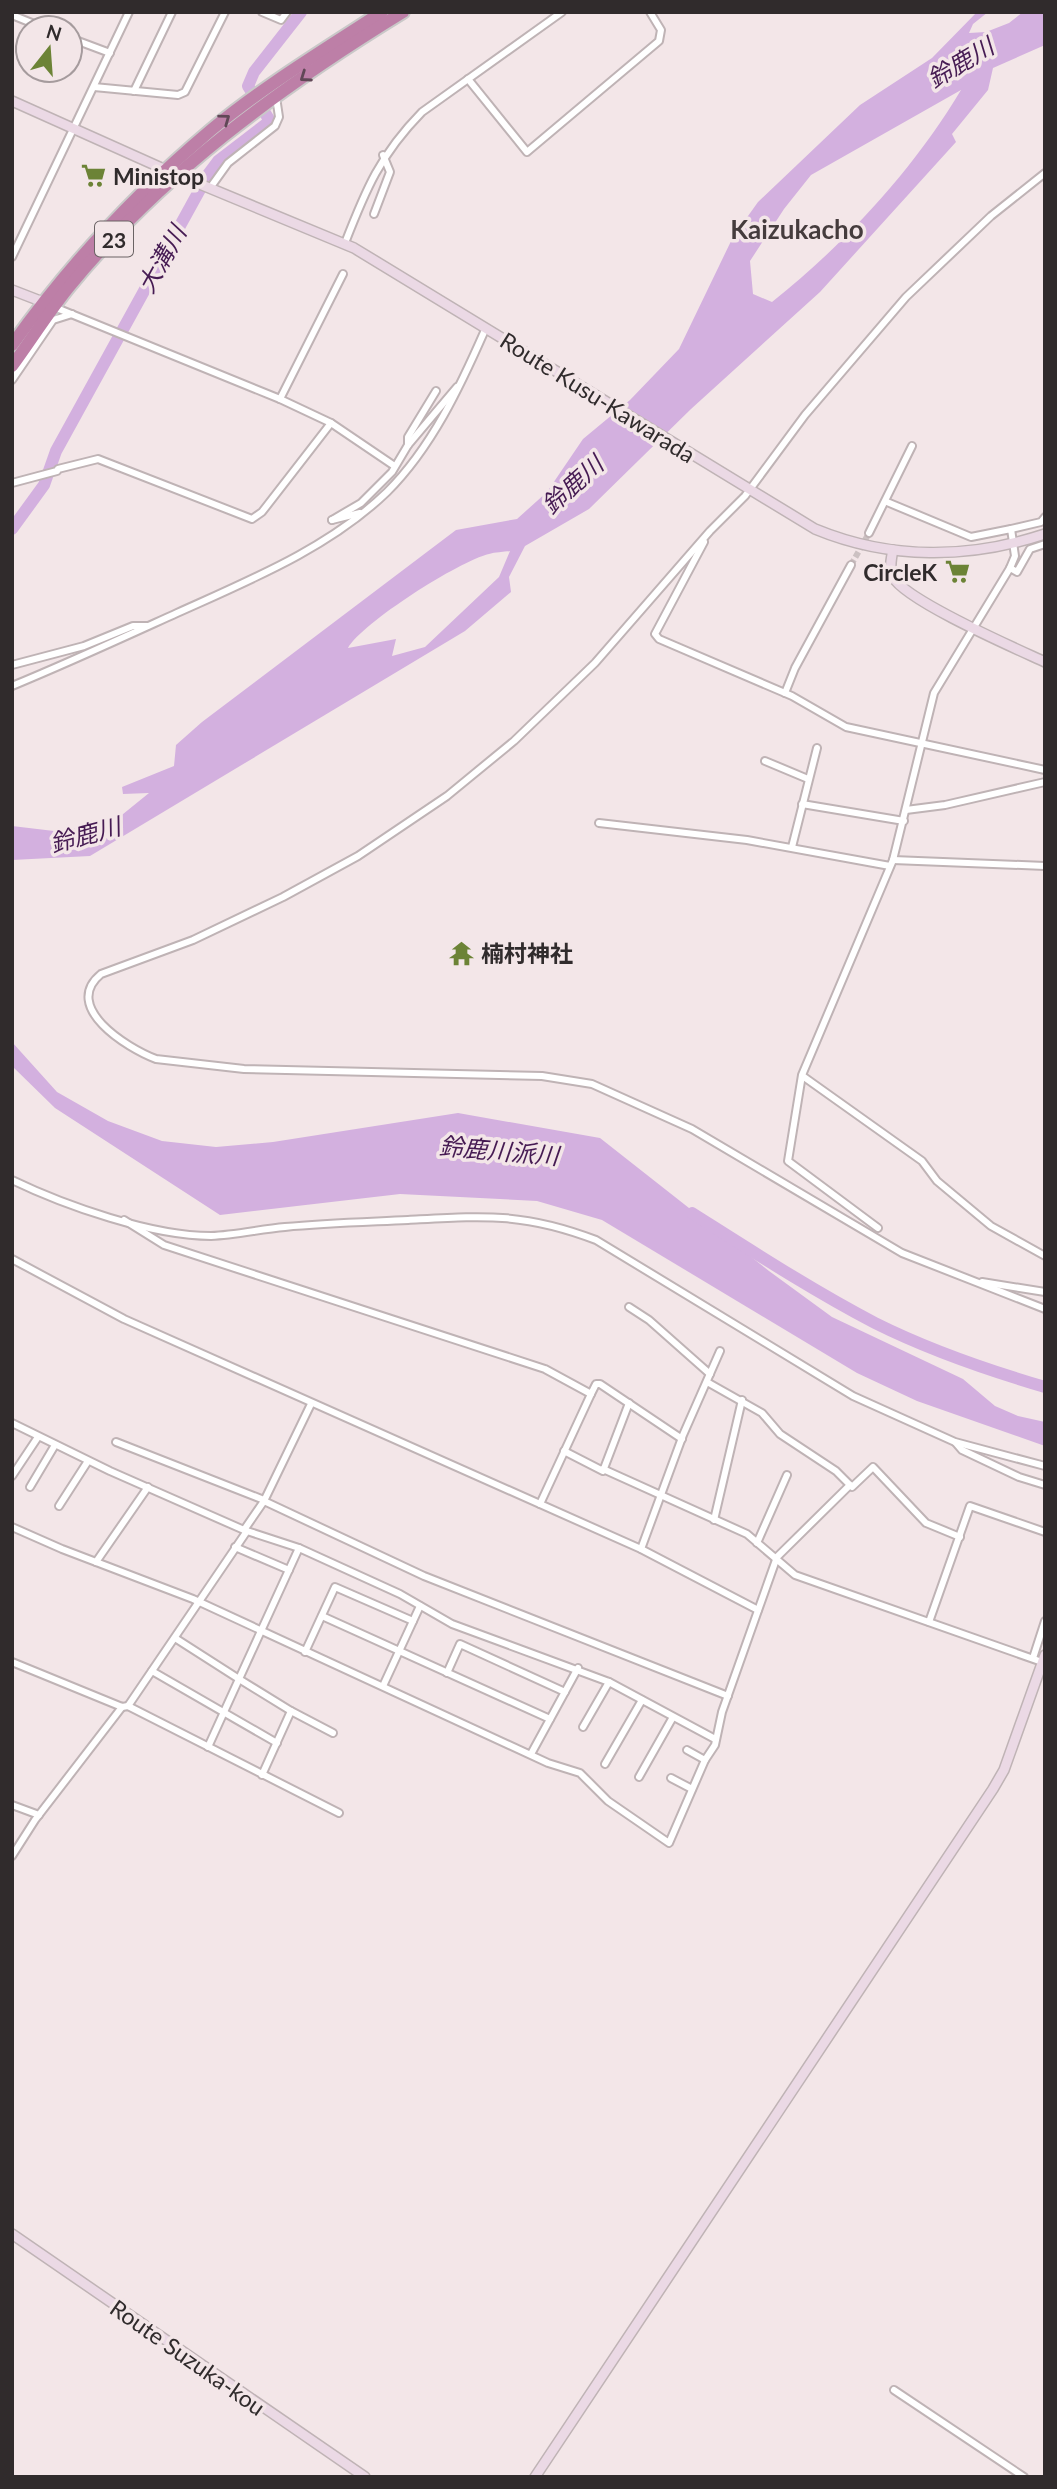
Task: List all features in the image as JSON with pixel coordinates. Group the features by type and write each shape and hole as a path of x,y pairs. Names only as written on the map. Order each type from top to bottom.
{"highway":[{"name":"23","path":"261,102 382,12"},
{"name":"23","path":"12,345 49,304 100,235 172,172 212,129 261,102 403,12"},
{"name":"23","path":"12,366 49,304"}],"main road":[{"name":"Route Kusu-Kawarada","path":"12,101 209,188 345,243 800,521 831,536 892,550 944,554 1014,544 1045,534"},
{"path":"12,290 49,304"},
{"path":"892,550 890,562 893,577 903,588 973,629 1045,662"},
{"path":"535,2477 993,1790 1004,1770 1041,1659"},
{"name":"Route Suzuka-kou","path":"12,2234 365,2477"}],"street":[{"path":"12,257 129,12"},
{"path":"134,91 172,12"},
{"path":"94,87 178,94 185,92 225,12"},
{"path":"262,12 281,20 287,12"},
{"path":"345,243 383,155 422,112 562,12"},
{"path":"468,79 527,152 659,41 661,30 653,13"},
{"path":"84,43 110,53"},
{"path":"209,188 228,163 275,126 279,117 261,102"},
{"path":"374,214 390,172 383,155"},
{"path":"1045,173 991,216 906,297 744,487 710,531 596,663 563,697 447,796 358,856 283,897 193,940 101,974 91,988 88,1000 90,1012 110,1031 144,1055 185,1064 270,1070 542,1076 592,1084 692,1129 869,1236 930,1266 1045,1309"},
{"path":"280,399 343,274"},
{"path":"49,304 280,399 331,424 393,465"},
{"path":"12,380 53,320 72,314"},
{"path":"12,686 267,571 364,512 404,472 446,413 490,331"},
{"path":"364,512 331,520 361,503 392,472 393,465 408,445 463,381"},
{"path":"408,445 408,437 436,391"},
{"path":"12,483 98,458 252,519 261,512 331,424"},
{"path":"869,533 887,502 912,446"},
{"path":"887,502 971,537 1041,522 1045,517"},
{"path":"878,1228 788,1161 804,1077 802,1075 892,863 938,683 1015,556 1011,529"},
{"path":"710,531 655,634 659,639 785,693 846,727 1045,770"},
{"path":"1010,568 1017,572 1030,549 1045,544"},
{"path":"785,693 795,668 851,565"},
{"path":"12,665 84,646 133,626 150,626"},
{"path":"792,846 817,748"},
{"path":"765,761 807,779"},
{"path":"906,810 957,803 1045,782"},
{"path":"802,804 904,821"},
{"path":"599,823 697,832 892,863 1045,866"},
{"path":"804,1077 922,1161 937,1181 991,1226 1045,1256"},
{"path":"12,1180 72,1205 124,1220 168,1231 213,1236 345,1222 494,1215 552,1225 596,1240 853,1396 955,1442 1045,1466"},
{"path":"124,1220 164,1245 545,1369 591,1394"},
{"path":"12,1259 124,1319 641,1549 758,1610"},
{"path":"966,1280 1045,1292"},
{"path":"629,1307 649,1320 710,1374"},
{"path":"641,1549 663,1496 682,1439 720,1351"},
{"path":"707,1382 766,1416 790,1442 836,1471 850,1485"},
{"path":"540,1504 596,1384 600,1384 682,1439"},
{"path":"714,1520 742,1400"},
{"path":"12,1856 39,1815 152,1671 236,1547 264,1500 312,1404"},
{"path":"603,1469 629,1404"},
{"path":"12,1423 88,1461 245,1531 299,1548 452,1624 578,1668 715,1739"},
{"path":"12,1476 38,1437"},
{"path":"116,1442 264,1500 424,1576 728,1696"},
{"path":"955,1442 962,1450 1019,1478 1045,1485"},
{"path":"30,1487 55,1445"},
{"path":"564,1451 747,1534 795,1575 1041,1659 1045,1621"},
{"path":"59,1506 88,1461"},
{"path":"12,1527 199,1602 553,1765 579,1773 608,1801 669,1843 705,1760 715,1745 728,1696 758,1610 776,1561 789,1543 873,1467 926,1523 960,1536"},
{"path":"757,1542 787,1475"},
{"path":"96,1562 148,1488"},
{"path":"929,1622 970,1506 1045,1532"},
{"path":"236,1547 289,1570"},
{"path":"208,1747 299,1548"},
{"path":"305,1652 335,1587 413,1621"},
{"path":"383,1686 419,1606"},
{"path":"322,1615 550,1720"},
{"path":"175,1638 291,1711 333,1733"},
{"path":"447,1673 460,1644 565,1692"},
{"path":"12,1662 125,1706 339,1813"},
{"path":"531,1754 578,1668"},
{"path":"152,1671 277,1743"},
{"path":"583,1727 609,1682"},
{"path":"605,1764 642,1700"},
{"path":"262,1775 291,1711"},
{"path":"639,1777 673,1717"},
{"path":"687,1750 705,1760"},
{"path":"671,1778 692,1789"},
{"path":"12,1805 39,1815"},
{"path":"894,2390 1024,2477"}],"water":[{"name":"鈴鹿川","path":"977,12 988,12 973,24 969,33 986,32 1009,23 1023,12 1045,12 1045,45 993,68 988,90 952,134 956,142 820,292 691,409 589,509 525,546 509,577 511,592 465,631 90,856 12,860 12,826 54,831 112,823 149,793 123,794 122,787 174,766 176,745 202,722 456,530 517,519 547,492 583,439 630,400 679,349 733,237 758,202 860,105 932,58","holes":["961,90 899,177 826,256 772,302 753,294 750,261 784,209 811,175","510,551 499,577 425,647 392,656 396,639 348,648 357,637 391,609 435,580 475,559 491,553"]},
{"path":"12,1042 57,1092 108,1121 162,1141 216,1147 273,1142 458,1113 600,1138 832,1317 963,1379 995,1406 1018,1416 1045,1422 1045,1446 917,1401 857,1373 602,1220 537,1201 400,1194 220,1215 55,1108 12,1066"}],"waterway":[{"name":"大溝川","path":"12,529 44,485 56,451 209,173 218,161 270,121 248,86 254,72 301,12"},
{"name":"鈴鹿川派川","path":"692,1213 805,1284 875,1323 958,1359 1045,1387"}],"tunnel":[{"path":"851,565 869,533"}],"place":[{"name":"Ministop","path":"93,176"},
{"name":"CircleK","path":"957,572"},
{"name":"楠村神社","path":"461,953"}],"district":[{"name":"Kaizukacho","path":"797,229"}]}
